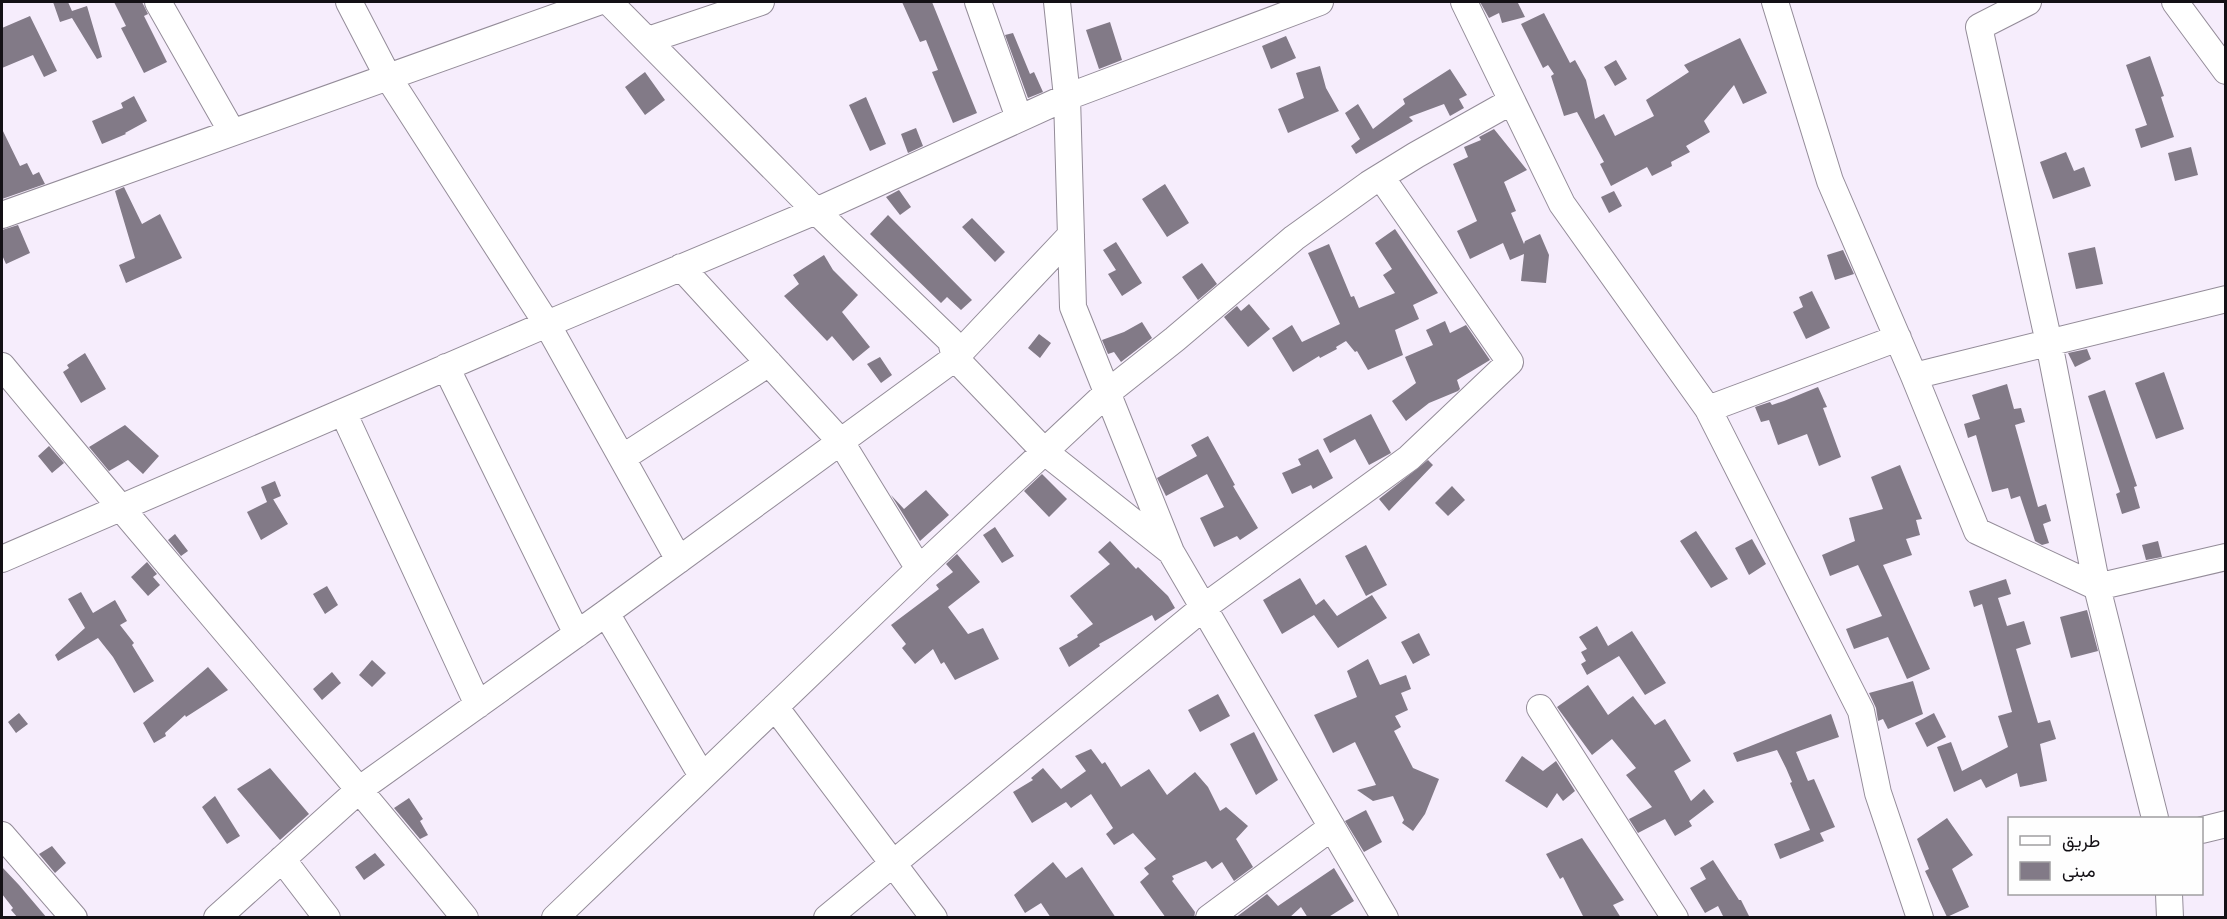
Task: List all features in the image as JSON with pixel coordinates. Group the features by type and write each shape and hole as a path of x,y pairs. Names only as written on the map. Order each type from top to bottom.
{"street":[{"path":"158,2 232,132"},
{"path":"349,2 388,76 547,324 679,560"},
{"path":"2,214 598,2"},
{"path":"609,2 816,211 951,341 954,358 1045,452 1172,552"},
{"path":"648,40 761,2"},
{"path":"978,2 1019,118"},
{"path":"1057,2 1066,97 1073,307 1172,552 1385,918"},
{"path":"2,560 547,324 816,211 1066,97 1320,2"},
{"path":"1464,2 1562,204 1708,409 1861,711 1878,793 1920,918"},
{"path":"1775,2 1830,181 1914,376 1977,531 2097,587 2226,557"},
{"path":"2028,2 1979,27 2049,343 2097,587 2154,817"},
{"path":"2175,2 2226,71"},
{"path":"555,918 919,569 1107,393 1175,339 1294,238 1381,177 1512,101"},
{"path":"827,918 1204,607 1409,458 1510,362 1381,177"},
{"path":"217,918 360,789 606,613 954,358 1071,235"},
{"path":"681,267 841,442 919,569"},
{"path":"1914,376 2226,299"},
{"path":"1708,409 1898,338"},
{"path":"622,458 769,363"},
{"path":"2,366 360,789 465,918"},
{"path":"446,368 577,634"},
{"path":"343,412 478,705"},
{"path":"606,613 702,776"},
{"path":"775,707 934,918"},
{"path":"1540,708 1675,918"},
{"path":"2203,830 2226,824"},
{"path":"1209,918 1332,827"},
{"path":"2,835 74,918"},
{"path":"282,859 327,918"},
{"path":"2169,895 2170,918"}],"building":[{"path":"53,2 68,2 72,11 87,6 102,57 97,59 72,18 60,22"},
{"path":"114,2 142,2 148,14 144,16 167,62 144,73 121,28 126,26"},
{"path":"902,2 932,2 977,113 953,123 932,72 938,70 926,40 920,42"},
{"path":"1480,2 1521,2 1518,3 1525,17 1502,23 1499,13 1489,18"},
{"path":"1544,13 1570,63 1575,60 1586,80 1595,119 1604,114 1615,136 1654,116 1646,100 1689,72 1684,65 1740,38 1767,93 1743,104 1734,85 1704,121 1710,132 1686,146 1690,152 1671,162 1672,166 1652,176 1647,167 1611,186 1600,164 1604,162 1577,112 1564,116 1551,76 1554,74 1548,65 1543,68 1521,24"},
{"path":"30,16 57,71 44,77 33,55 2,68 2,28"},
{"path":"1110,22 1122,60 1099,69 1086,30"},
{"path":"1013,33 1030,74 1034,72 1043,92 1028,98 1005,35"},
{"path":"1286,36 1296,58 1271,69 1262,46"},
{"path":"2150,56 2164,96 2161,97 2174,137 2141,148 2135,129 2147,125 2126,65"},
{"path":"1616,60 1627,79 1615,86 1604,67"},
{"path":"1320,66 1326,88 1339,111 1288,133 1278,109 1304,98 1296,73"},
{"path":"1450,69 1467,95 1459,99 1464,108 1450,116 1444,104 1409,117 1413,121 1356,154 1351,146 1360,139 1345,113 1358,104 1373,129 1405,104 1403,99"},
{"path":"645,72 665,100 645,115 625,87"},
{"path":"134,96 147,121 126,134 102,144 92,121 123,108 121,103"},
{"path":"866,97 886,144 870,151 849,105"},
{"path":"916,128 923,146 908,153 901,134"},
{"path":"2,129 20,166 27,163 33,175 39,172 45,184 2,199"},
{"path":"1494,129 1527,170 1504,182 1516,211 1511,213 1524,244 1525,241 1540,234 1549,255 1546,283 1521,281 1524,254 1510,260 1503,243 1470,259 1457,231 1477,221 1453,164 1468,157 1464,147 1481,140 1479,137"},
{"path":"2191,147 2198,175 2175,181 2168,153"},
{"path":"2066,152 2074,171 2084,167 2091,186 2053,199 2040,162"},
{"path":"1165,184 1189,223 1167,237 1142,199"},
{"path":"124,187 142,224 160,214 182,258 126,283 119,265 135,258 115,191"},
{"path":"899,190 911,207 900,215 886,197"},
{"path":"1614,191 1622,206 1609,213 1601,197"},
{"path":"888,215 972,300 961,310 947,297 941,303 870,234"},
{"path":"972,218 1005,252 995,262 962,227"},
{"path":"18,225 30,253 6,264 2,255 2,230"},
{"path":"1395,229 1438,293 1413,305 1419,319 1395,330 1403,355 1368,370 1357,351 1355,352 1346,341 1336,347 1337,349 1320,358 1319,356 1293,372 1272,338 1292,325 1302,342 1340,324 1308,253 1329,244 1351,297 1354,296 1359,308 1395,293 1383,275 1392,269 1375,243"},
{"path":"1116,242 1142,283 1122,296 1108,274 1116,270 1103,250"},
{"path":"2095,247 2103,284 2076,289 2068,253"},
{"path":"1843,250 1854,274 1835,280 1827,255"},
{"path":"824,255 833,270 858,295 842,312 870,347 853,361 832,336 827,341 784,296 799,284 793,275"},
{"path":"1202,263 1217,284 1198,300 1182,277"},
{"path":"1812,291 1830,328 1806,339 1793,312 1803,307 1799,297"},
{"path":"1249,304 1270,329 1248,347 1224,317 1237,306 1241,311"},
{"path":"1445,321 1450,333 1466,325 1490,360 1457,380 1460,389 1458,391 1429,403 1406,421 1392,401 1416,383 1405,357 1433,345 1426,330"},
{"path":"1142,322 1152,338 1121,362 1114,352 1108,354 1102,340"},
{"path":"1039,334 1051,343 1040,358 1028,348"},
{"path":"2087,349 2091,359 2075,367 2068,353"},
{"path":"85,353 106,389 81,403 63,372 69,368 67,365"},
{"path":"880,357 892,375 881,383 867,364"},
{"path":"2164,372 2184,429 2156,439 2135,383"},
{"path":"2007,384 2014,409 2021,408 2025,422 2015,425 2038,507 2046,504 2051,521 2043,524 2049,543 2042,545 2035,541 2020,496 2011,499 2008,488 1992,492 1976,435 1968,438 1964,424 1980,419 1972,395"},
{"path":"1818,387 1827,407 1823,408 1841,457 1819,466 1807,434 1778,445 1769,420 1761,422 1755,407 1770,402 1772,405"},
{"path":"2105,390 2137,486 2134,487 2140,508 2122,514 2116,494 2120,492 2088,396"},
{"path":"1371,414 1391,453 1369,465 1355,439 1330,453 1323,439"},
{"path":"125,425 159,456 143,474 128,460 109,471 89,447"},
{"path":"1208,436 1235,485 1233,486 1258,528 1240,540 1237,536 1214,547 1200,518 1224,507 1207,474 1166,496 1157,478 1197,456 1191,445"},
{"path":"49,446 64,463 52,473 38,456"},
{"path":"1318,449 1333,478 1313,489 1311,485 1292,494 1282,473 1301,465 1298,459"},
{"path":"1428,460 1433,465 1389,511 1379,499"},
{"path":"1900,465 1922,519 1916,520 1920,535 1906,539 1912,555 1883,565 1930,669 1907,679 1888,637 1854,649 1846,629 1882,616 1858,565 1830,576 1822,555 1855,541 1849,518 1883,509 1871,477"},
{"path":"1042,474 1067,499 1049,517 1024,491"},
{"path":"275,481 281,496 267,502 261,487"},
{"path":"1452,486 1465,500 1448,516 1435,503"},
{"path":"926,490 949,515 920,541 891,495 904,509"},
{"path":"273,499 288,524 261,540 247,512"},
{"path":"995,527 1014,556 1002,563 983,535"},
{"path":"1696,531 1728,579 1711,588 1680,541"},
{"path":"175,534 188,551 181,556 168,540"},
{"path":"1752,539 1766,564 1749,575 1735,548"},
{"path":"1110,541 1136,569 1138,567 1168,596 1175,608 1155,621 1152,615 1099,644 1100,646 1069,667 1059,648 1078,637 1077,635 1093,624 1070,596 1110,564 1098,552"},
{"path":"2158,541 2162,557 2146,560 2142,545"},
{"path":"1366,545 1387,585 1366,596 1345,556"},
{"path":"957,554 980,582 948,607 968,634 983,628 999,659 955,680 944,662 941,664 933,649 915,664 902,648 906,644 891,625 939,589 936,585 953,572 946,564"},
{"path":"147,562 157,574 153,577 160,585 148,596 131,577"},
{"path":"1300,578 1316,605 1324,599 1337,616 1372,595 1387,618 1338,648 1314,615 1282,634 1263,600"},
{"path":"2006,579 2011,594 1998,598 2007,626 2024,621 2031,644 2016,649 2038,723 2050,720 2056,739 2040,744 2047,781 2020,787 2017,773 1986,788 1981,779 1954,792 1937,747 1951,742 1962,771 2008,747 1998,716 2012,712 1982,604 1974,607 1969,591"},
{"path":"327,586 338,605 325,614 313,594"},
{"path":"81,592 93,613 115,600 127,621 120,625 134,643 132,645 154,681 134,693 113,657 98,638 58,661 55,655 85,628 68,599"},
{"path":"2087,610 2098,651 2071,658 2060,617"},
{"path":"1597,626 1608,646 1632,631 1666,683 1645,695 1619,656 1587,675 1581,664 1586,661 1581,652 1587,649 1579,637"},
{"path":"1419,633 1430,655 1413,664 1401,642"},
{"path":"1368,659 1380,685 1406,675 1411,689 1401,693 1408,710 1395,716 1401,727 1394,731 1413,768 1439,779 1425,814 1413,831 1402,823 1404,820 1393,796 1373,801 1357,790 1376,785 1355,742 1333,753 1314,715 1357,697 1347,671"},
{"path":"372,660 386,673 372,687 359,675"},
{"path":"208,667 228,690 186,717 185,715 165,733 166,736 154,743 143,723"},
{"path":"332,672 341,683 322,700 313,689"},
{"path":"1913,681 1923,714 1888,729 1883,719 1878,721 1876,708 1869,693"},
{"path":"1588,685 1608,715 1633,696 1655,725 1665,719 1691,761 1674,771 1691,801 1704,789 1714,802 1689,821 1692,826 1675,836 1665,819 1638,833 1629,819 1652,807 1626,775 1636,768 1612,739 1592,755 1557,707"},
{"path":"1218,694 1230,716 1200,732 1188,710"},
{"path":"19,713 28,724 16,733 8,722"},
{"path":"1934,713 1946,737 1927,747 1915,723"},
{"path":"1831,714 1839,737 1796,752 1808,781 1814,779 1835,827 1820,833 1824,841 1780,859 1774,844 1810,830 1786,768 1777,750 1737,762 1733,753"},
{"path":"1254,732 1278,780 1256,795 1230,744"},
{"path":"1091,749 1102,764 1105,762 1121,787 1149,769 1167,795 1195,772 1208,787 1220,811 1226,807 1248,826 1236,839 1253,867 1234,881 1222,862 1212,869 1206,861 1172,876 1174,879 1172,881 1195,912 1194,918 1166,918 1140,882 1149,874 1144,868 1156,859 1133,833 1114,845 1106,834 1113,828 1091,794 1071,808 1066,802 1032,823 1013,792 1033,780 1031,778 1043,768 1061,789 1086,771 1075,756"},
{"path":"1522,756 1543,771 1556,761 1575,791 1563,801 1557,793 1547,808 1505,781"},
{"path":"270,768 309,814 280,840 237,789"},
{"path":"215,796 240,836 227,844 202,807"},
{"path":"409,798 423,819 420,821 428,835 420,839 394,808"},
{"path":"1366,810 1382,842 1364,852 1345,821"},
{"path":"1947,818 1973,855 1952,869 1969,907 1947,917 1925,871 1929,869 1917,839"},
{"path":"1582,838 1624,900 1613,905 1621,918 1584,918 1563,877 1560,879 1546,854"},
{"path":"52,846 66,863 55,873 39,854"},
{"path":"375,853 385,865 364,880 355,867"},
{"path":"1713,860 1741,900 1750,918 1724,918 1718,906 1705,913 1690,888 1706,879 1700,868"},
{"path":"1053,862 1066,878 1082,867 1116,918 1051,918 1041,903 1025,913 1014,895"},
{"path":"2,867 47,918 18,918 2,894"},
{"path":"1334,868 1354,901 1327,918 1308,918 1301,907 1289,918 1235,918 1267,894 1278,906"}]}
